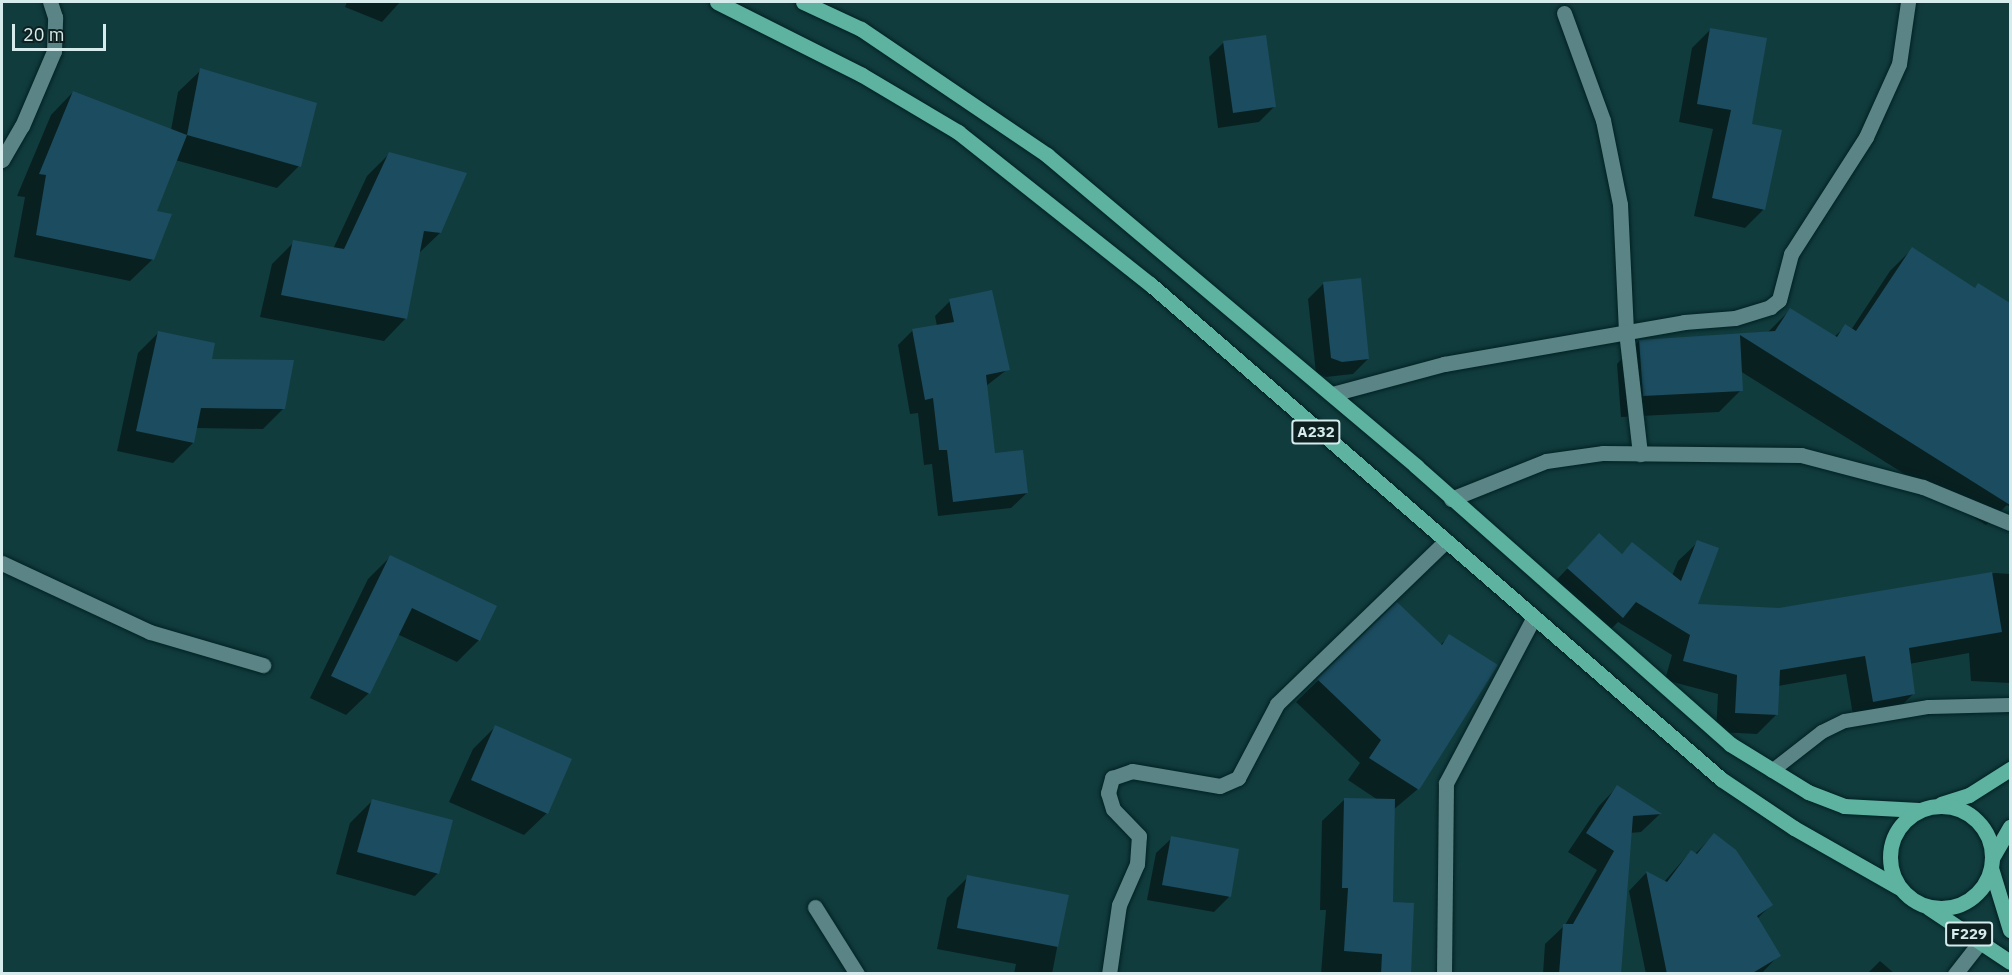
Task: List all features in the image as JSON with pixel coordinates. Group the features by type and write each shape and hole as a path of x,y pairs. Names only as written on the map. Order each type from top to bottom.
{"main road":[{"name":"A232","path":"717,2 862,75 958,132 1150,284 1721,778 1794,828 1898,887"},
{"name":"A232","path":"803,2 861,29 1047,154 1332,394 1730,744 1772,771 1844,806 1919,810"},
{"path":"2010,769 1969,795 1919,810 1894,835 1889,853 1890,871 1898,887 1926,907 1960,905 1974,896 2010,827"},
{"path":"1937,806 1965,811 1977,820 1991,844 1992,863"},
{"name":"F229","path":"1992,863 2010,930"},
{"name":"F229","path":"1926,907 2010,962"}],"street":[{"path":"2,160 22,126 54,51 55,17 50,2"},
{"path":"1332,394 1444,364 1626,331 1735,318 1779,300 1791,254 1866,137 1899,64 1908,2"},
{"path":"1564,13 1603,120 1620,204 1626,331 1640,454"},
{"path":"1451,499 1546,461 1603,453 1801,455 1923,487 2010,523"},
{"path":"1109,974 1119,905 1137,864 1139,836 1113,809 1108,793 1112,778 1132,771 1220,786 1238,778 1277,704 1446,541"},
{"path":"2,563 150,632 263,665"},
{"path":"1444,974 1446,783 1534,617"},
{"path":"814,907 857,974"},
{"path":"1955,974 1980,942"}],"lane":[{"path":"1772,771 1822,732 1845,722 1929,706 2010,705"}],"building":[{"path":"1710,28 1767,38 1752,124 1782,130 1765,210 1712,198 1731,110 1697,104"},
{"path":"1266,35 1276,107 1233,113 1223,41"},
{"path":"200,68 317,103 301,167 187,135"},
{"path":"73,91 187,135 157,211 172,214 154,260 36,235 46,175 39,174"},
{"path":"389,152 467,173 441,233 424,231 407,319 281,295 293,240 344,249"},
{"path":"1912,247 1975,288 1978,283 2010,303 2010,505 1740,335 1743,391 1643,396 1639,340 1775,331 1790,308 1837,337 1845,324 1856,331"},
{"path":"1361,278 1369,359 1342,362 1331,358 1323,282"},
{"path":"992,290 1010,370 986,375 995,453 1023,450 1028,493 953,502 947,450 939,450 933,398 925,400 912,329 954,322 949,299"},
{"path":"158,331 215,343 212,359 294,360 285,409 201,408 194,443 136,431"},
{"path":"1599,533 1622,554 1632,542 1681,581 1697,540 1719,548 1698,604 1779,608 1992,572 2002,632 1909,648 1915,694 1873,702 1865,656 1780,670 1778,715 1735,713 1737,675 1683,661 1690,635 1636,602 1623,618 1567,568"},
{"path":"390,555 497,606 480,641 412,608 370,694 331,676"},
{"path":"1397,602 1442,645 1449,634 1498,665 1419,790 1369,758 1381,740 1317,679"},
{"path":"495,725 572,759 548,814 471,780"},
{"path":"1617,785 1662,814 1633,816 1621,974 1559,974 1563,924 1573,924 1614,851 1586,833"},
{"path":"1344,798 1395,799 1393,902 1414,903 1411,974 1381,974 1382,954 1344,951 1348,888 1342,888"},
{"path":"372,799 453,820 439,874 357,852"},
{"path":"1714,833 1736,850 1773,905 1757,916 1781,956 1751,974 1667,974 1646,871 1667,882 1691,850 1697,854"},
{"path":"1171,836 1239,849 1231,897 1162,885"},
{"path":"967,875 1069,895 1058,947 957,928"}]}
